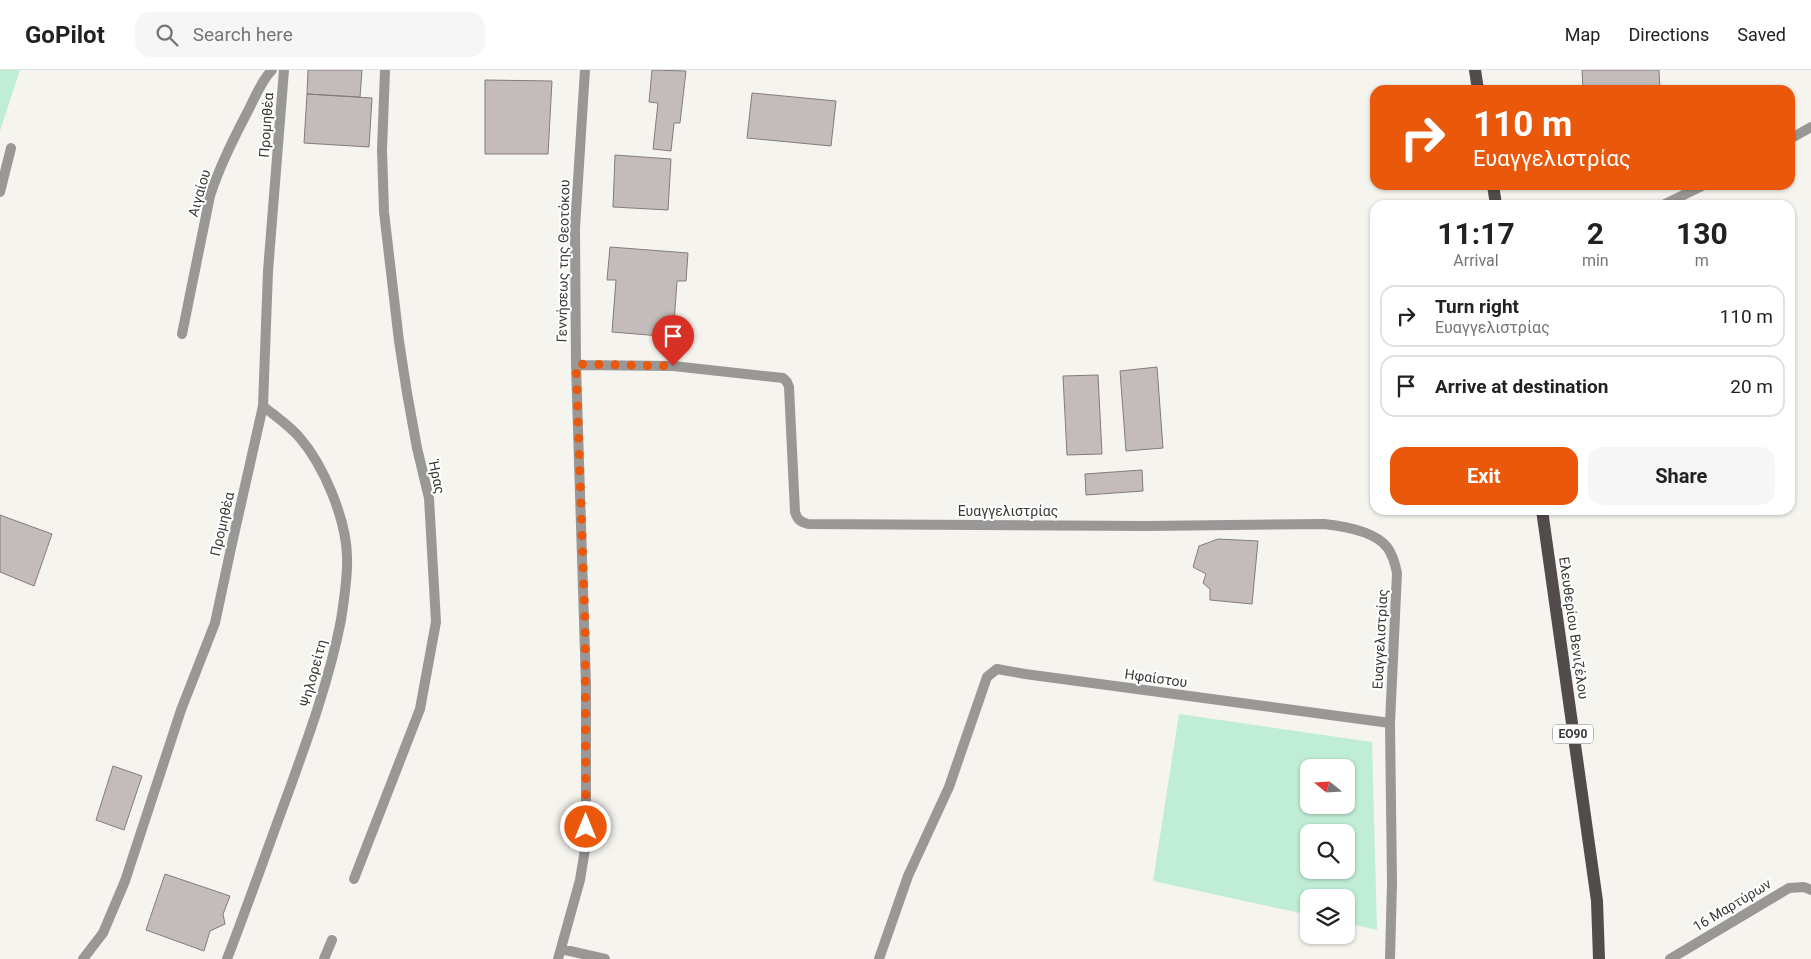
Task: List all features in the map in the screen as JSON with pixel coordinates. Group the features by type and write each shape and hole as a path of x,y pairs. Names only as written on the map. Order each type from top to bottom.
{"main road":[{"path":"1475,70 1477,85"},
{"name":"Ελευθερίου Βενιζέλου","path":"1543,515 1597,901 1599,959"}],"street":[{"name":"Αιγαίου","path":"182,334 210,196 216,177 226,153 256,95 272,70"},
{"name":"Προμηθέα","path":"82,959 103,933 125,881 181,710 215,623 230,548 263,406 268,271 284,70"},
{"name":"Ήρας","path":"354,878 420,709 436,622 429,498 417,448 406,384 384,212 382,150 385,70"},
{"name":"Γεννήσεως της Θεοτόκου","path":"558,959 580,880 586,843 585,622 576,364 575,228 585,70"},
{"path":"1795,136 1811,127"},
{"path":"0,192 11,148"},
{"path":"1673,200 1694,190"},
{"name":"Ευαγγελιστρίας","path":"576,364 673,366 783,378 787,382 788,387 795,512 801,522 808,524 1147,526 1324,524 1342,526 1366,534 1386,545 1393,558 1397,573 1390,723"},
{"name":"Ψηλορείτη","path":"227,959 325,689 338,635 346,582 347,556 343,532 337,506 326,482 300,438 263,406"},
{"name":"Ηφαίστου","path":"879,959 908,876 949,787 987,677 997,669 1044,677 1390,723"},
{"path":"1390,723 1392,883 1390,959"},
{"name":"16 Μαρτύρων","path":"1670,959 1789,888 1804,887 1811,890"},
{"path":"324,959 332,940"},
{"path":"561,948 605,959"}],"green space":[{"path":"0,70 20,70 0,131"},
{"path":"1179,714 1372,742 1377,930 1355,925 1355,889 1300,889 1300,913 1153,881"}],"building":[{"path":"308,70 362,70 360,97 307,94"},
{"path":"652,70 686,71 680,123 674,123 671,151 653,149 658,103 649,102"},
{"path":"1582,70 1659,70 1660,85 1583,85"},
{"path":"485,80 552,81 548,154 485,154"},
{"path":"752,93 836,101 831,146 747,138"},
{"path":"307,94 372,98 369,147 304,143"},
{"path":"615,155 671,159 668,210 613,207"},
{"path":"610,247 688,253 686,281 677,281 673,337 612,332 616,280 607,280"},
{"path":"1157,367 1163,448 1126,451 1120,371"},
{"path":"1098,375 1102,454 1067,455 1063,376"},
{"path":"1142,470 1143,491 1086,495 1085,474"},
{"path":"0,515 52,534 34,586 0,572"},
{"path":"1218,539 1258,541 1252,604 1210,600 1210,589 1203,583 1206,574 1193,567 1199,546"},
{"path":"113,766 142,776 124,830 96,820"},
{"path":"165,874 230,896 223,914 225,924 210,931 204,951 146,930"}],"route":[{"path":"586,827 585,622 576,364 673,366"}]}
